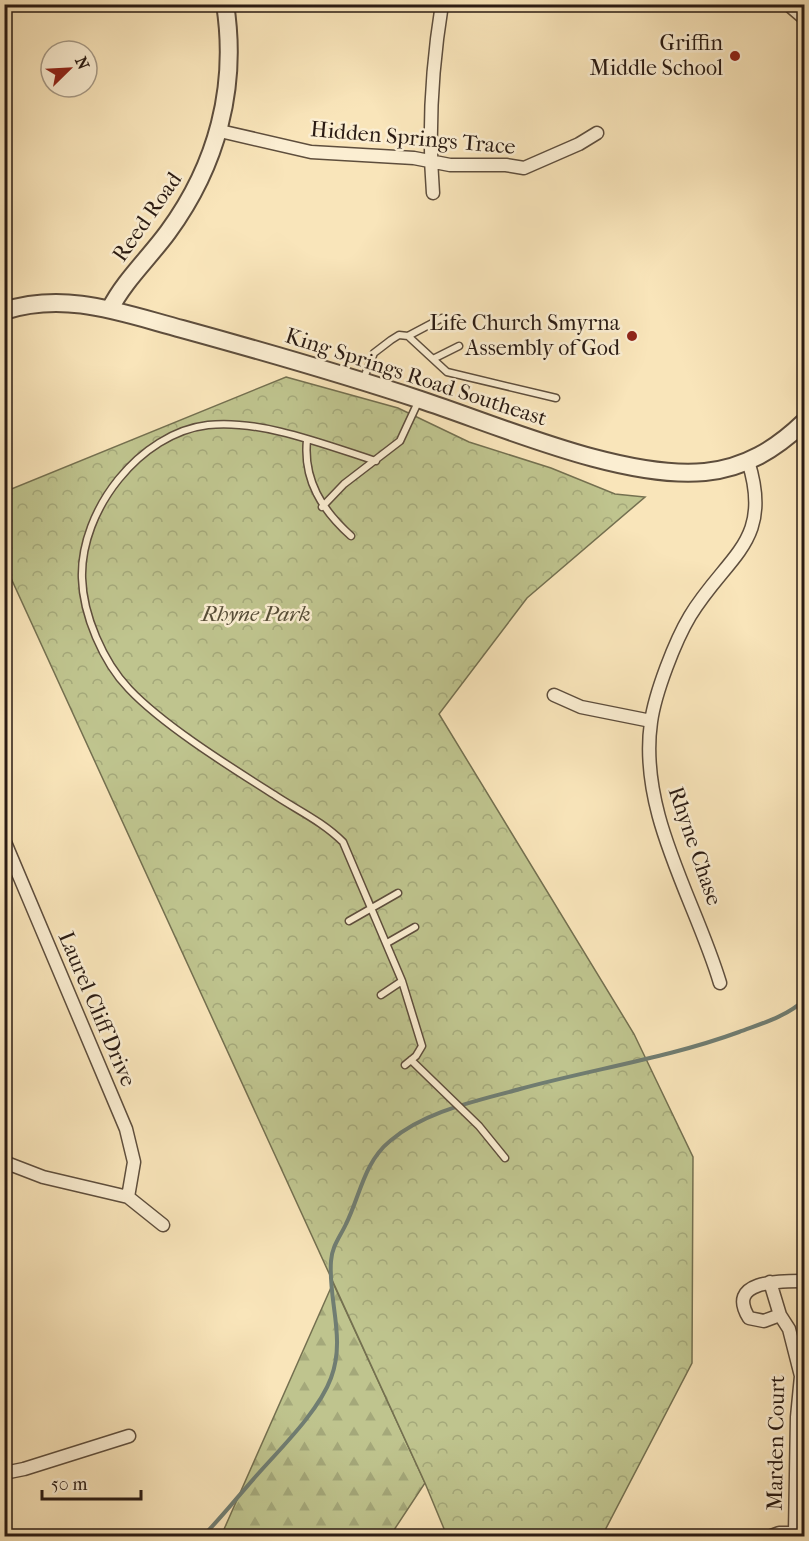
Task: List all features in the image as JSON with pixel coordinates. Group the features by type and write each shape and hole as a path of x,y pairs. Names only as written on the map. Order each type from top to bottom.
{"street":[{"name":"Reed Road","path":"111,309 117,297 160,244 189,201 220,131 230,67 225,4"},
{"path":"433,193 431,162 434,68 442,4"},
{"name":"Hidden Springs Trace","path":"220,131 311,152 450,165 506,165 524,168 579,144 597,133"},
{"name":"King Springs Road Southeast","path":"4,311 27,305 56,302 111,309 363,381 567,449 646,469 703,472 748,461 775,448 804,422"},
{"name":"Rhyne Chase","path":"720,983 659,814 650,779 651,721 669,662 684,626 715,580 749,538 757,508 755,485 748,461"},
{"path":"554,695 581,707 651,721"},
{"name":"Laurel Cliff Drive","path":"4,840 126,1129 134,1162 128,1197"},
{"path":"4,1162 43,1178 128,1197 163,1225"},
{"path":"780,1315 764,1321 754,1320 746,1313 744,1303 746,1293 750,1288 770,1282 803,1281"},
{"name":"Marden Court","path":"770,1282 780,1315 789,1329 801,1376 797,1416 800,1504 796,1534"},
{"path":"4,1473 24,1469 129,1436"},
{"path":"771,1536 779,1533 796,1534"}],"lane":[{"path":"783,4 804,22"},
{"path":"363,381 374,353 399,335 408,336 442,318"},
{"path":"408,336 447,372 460,377 556,398"},
{"path":"433,359 459,346"},
{"path":"322,507 344,484 400,441 420,400"},
{"path":"376,461 308,440 255,427 225,424 189,429 160,441 134,462 103,503 88,538 82,578 91,622 107,658 129,689 177,729 276,796 329,828 343,842 402,981 422,1046 405,1065"},
{"path":"308,440 309,466 315,494 322,507 351,536"},
{"path":"349,921 398,893"},
{"path":"387,943 415,927"},
{"path":"381,995 402,981"},
{"path":"411,1060 505,1158"}],"green space":[{"name":"Rhyne Park","path":"286,377 398,408 469,442 551,468 615,494 645,497 527,598 439,714 634,1034 693,1157 692,1363 602,1536 447,1536 425,1483 5,565 4,492"},
{"path":"333,1283 425,1483 390,1536 221,1536"}],"waterway":[{"path":"203,1536 298,1429 318,1403 331,1378 337,1348 331,1276 333,1251 368,1169 381,1149 419,1122 452,1108 712,1041 773,1019 790,1011 804,1000"}],"place":[{"name":"Griffin Middle School","path":"735,56"},
{"name":"Life Church Smyrna Assembly of God","path":"632,336"}]}
